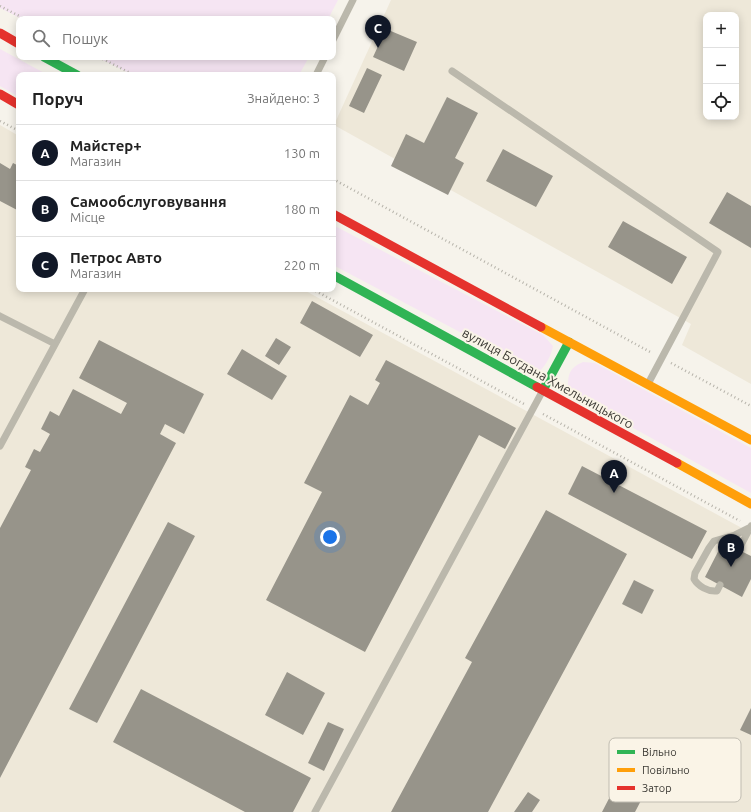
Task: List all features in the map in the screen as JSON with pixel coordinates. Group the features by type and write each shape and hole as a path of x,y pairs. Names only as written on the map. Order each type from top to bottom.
{"street":[{"path":"0,33 16,42"},
{"path":"50,60 72,72"},
{"path":"0,94 16,103"},
{"path":"336,216 751,440"},
{"name":"вулиця Богдана Хмельницького","path":"336,278 751,504"},
{"path":"543,390 569,342"}],"lane":[{"path":"336,34 353,0"},
{"path":"318,72 324,60"},
{"path":"452,71 718,252 648,384"},
{"path":"0,446 83,292"},
{"path":"0,316 55,344"},
{"path":"315,812 543,390"},
{"path":"738,549 751,526"},
{"path":"720,585 717,591 714,591 697,584 694,579 695,573 714,541 735,535 751,526"}],"path":[{"path":"0,6 19,16"},
{"path":"105,60 128,72"},
{"path":"0,121 16,129"},
{"path":"336,181 751,406"}],"shaded area":[{"path":"0,0 338,0 330,16 16,16 0,8"},
{"path":"391,0 751,0 751,384 682,345 691,324 336,126 336,121"},
{"path":"0,49 16,58 16,60 20,60 42,72 16,72 16,95 0,86"},
{"path":"103,60 307,60 301,72 127,72"},
{"path":"0,125 16,134 16,292 308,292 751,533 751,812 0,812"},
{"path":"336,227 543,335 553,346 547,362 540,371 528,368 336,267"},
{"path":"583,362 595,363 751,448 751,493 577,397 568,389 568,379 572,369"}],"building":[{"path":"386,29 417,42 404,71 373,57"},
{"path":"367,68 382,75 364,113 349,106"},
{"path":"447,97 478,113 455,158 464,163 448,195 391,166 406,134 424,143"},
{"path":"503,149 553,176 536,207 486,181"},
{"path":"0,163 10,169 13,163 16,164 16,209 0,201"},
{"path":"727,192 751,206 751,248 709,223"},
{"path":"623,221 687,257 672,284 608,247"},
{"path":"312,301 373,335 360,357 300,323"},
{"path":"276,338 291,347 279,365 265,356"},
{"path":"99,340 204,394 184,434 165,424 160,434 176,443 0,778 0,528 31,470 25,467 34,449 40,452 50,434 41,429 50,411 59,416 73,389 121,414 127,403 79,378"},
{"path":"242,349 287,376 272,400 227,374"},
{"path":"386,360 516,428 505,449 479,435 365,652 266,600 322,492 304,483 350,395 368,405 380,383 375,380"},
{"path":"582,466 707,531 692,559 568,494"},
{"path":"546,510 627,554 488,812 391,812 472,662 465,658"},
{"path":"168,522 195,536 97,723 69,709"},
{"path":"723,542 751,556 751,579 742,597 705,577"},
{"path":"634,580 654,590 642,614 622,604"},
{"path":"287,672 325,693 303,735 265,715"},
{"path":"141,689 311,778 293,812 245,812 113,742"},
{"path":"751,708 751,735 740,730"},
{"path":"328,722 344,729 324,771 308,763"},
{"path":"528,792 540,800 532,812 514,812"},
{"path":"609,798 609,802 640,802 635,812 602,812"}],"traffic: fast":[{"path":"50,60 72,72"},
{"path":"336,277 537,387"},
{"path":"543,390 569,342"}],"traffic: slow":[{"path":"541,327 751,440"},
{"path":"677,463 751,504"}],"traffic: jam":[{"path":"0,33 16,42"},
{"path":"0,94 16,103"},
{"path":"336,216 541,327"},
{"path":"537,387 677,463"}],"place":[{"name":"Петрос Авто","path":"378,48"},
{"name":"Майстер+","path":"614,493"},
{"name":"Самообслуговування","path":"731,567"}]}
